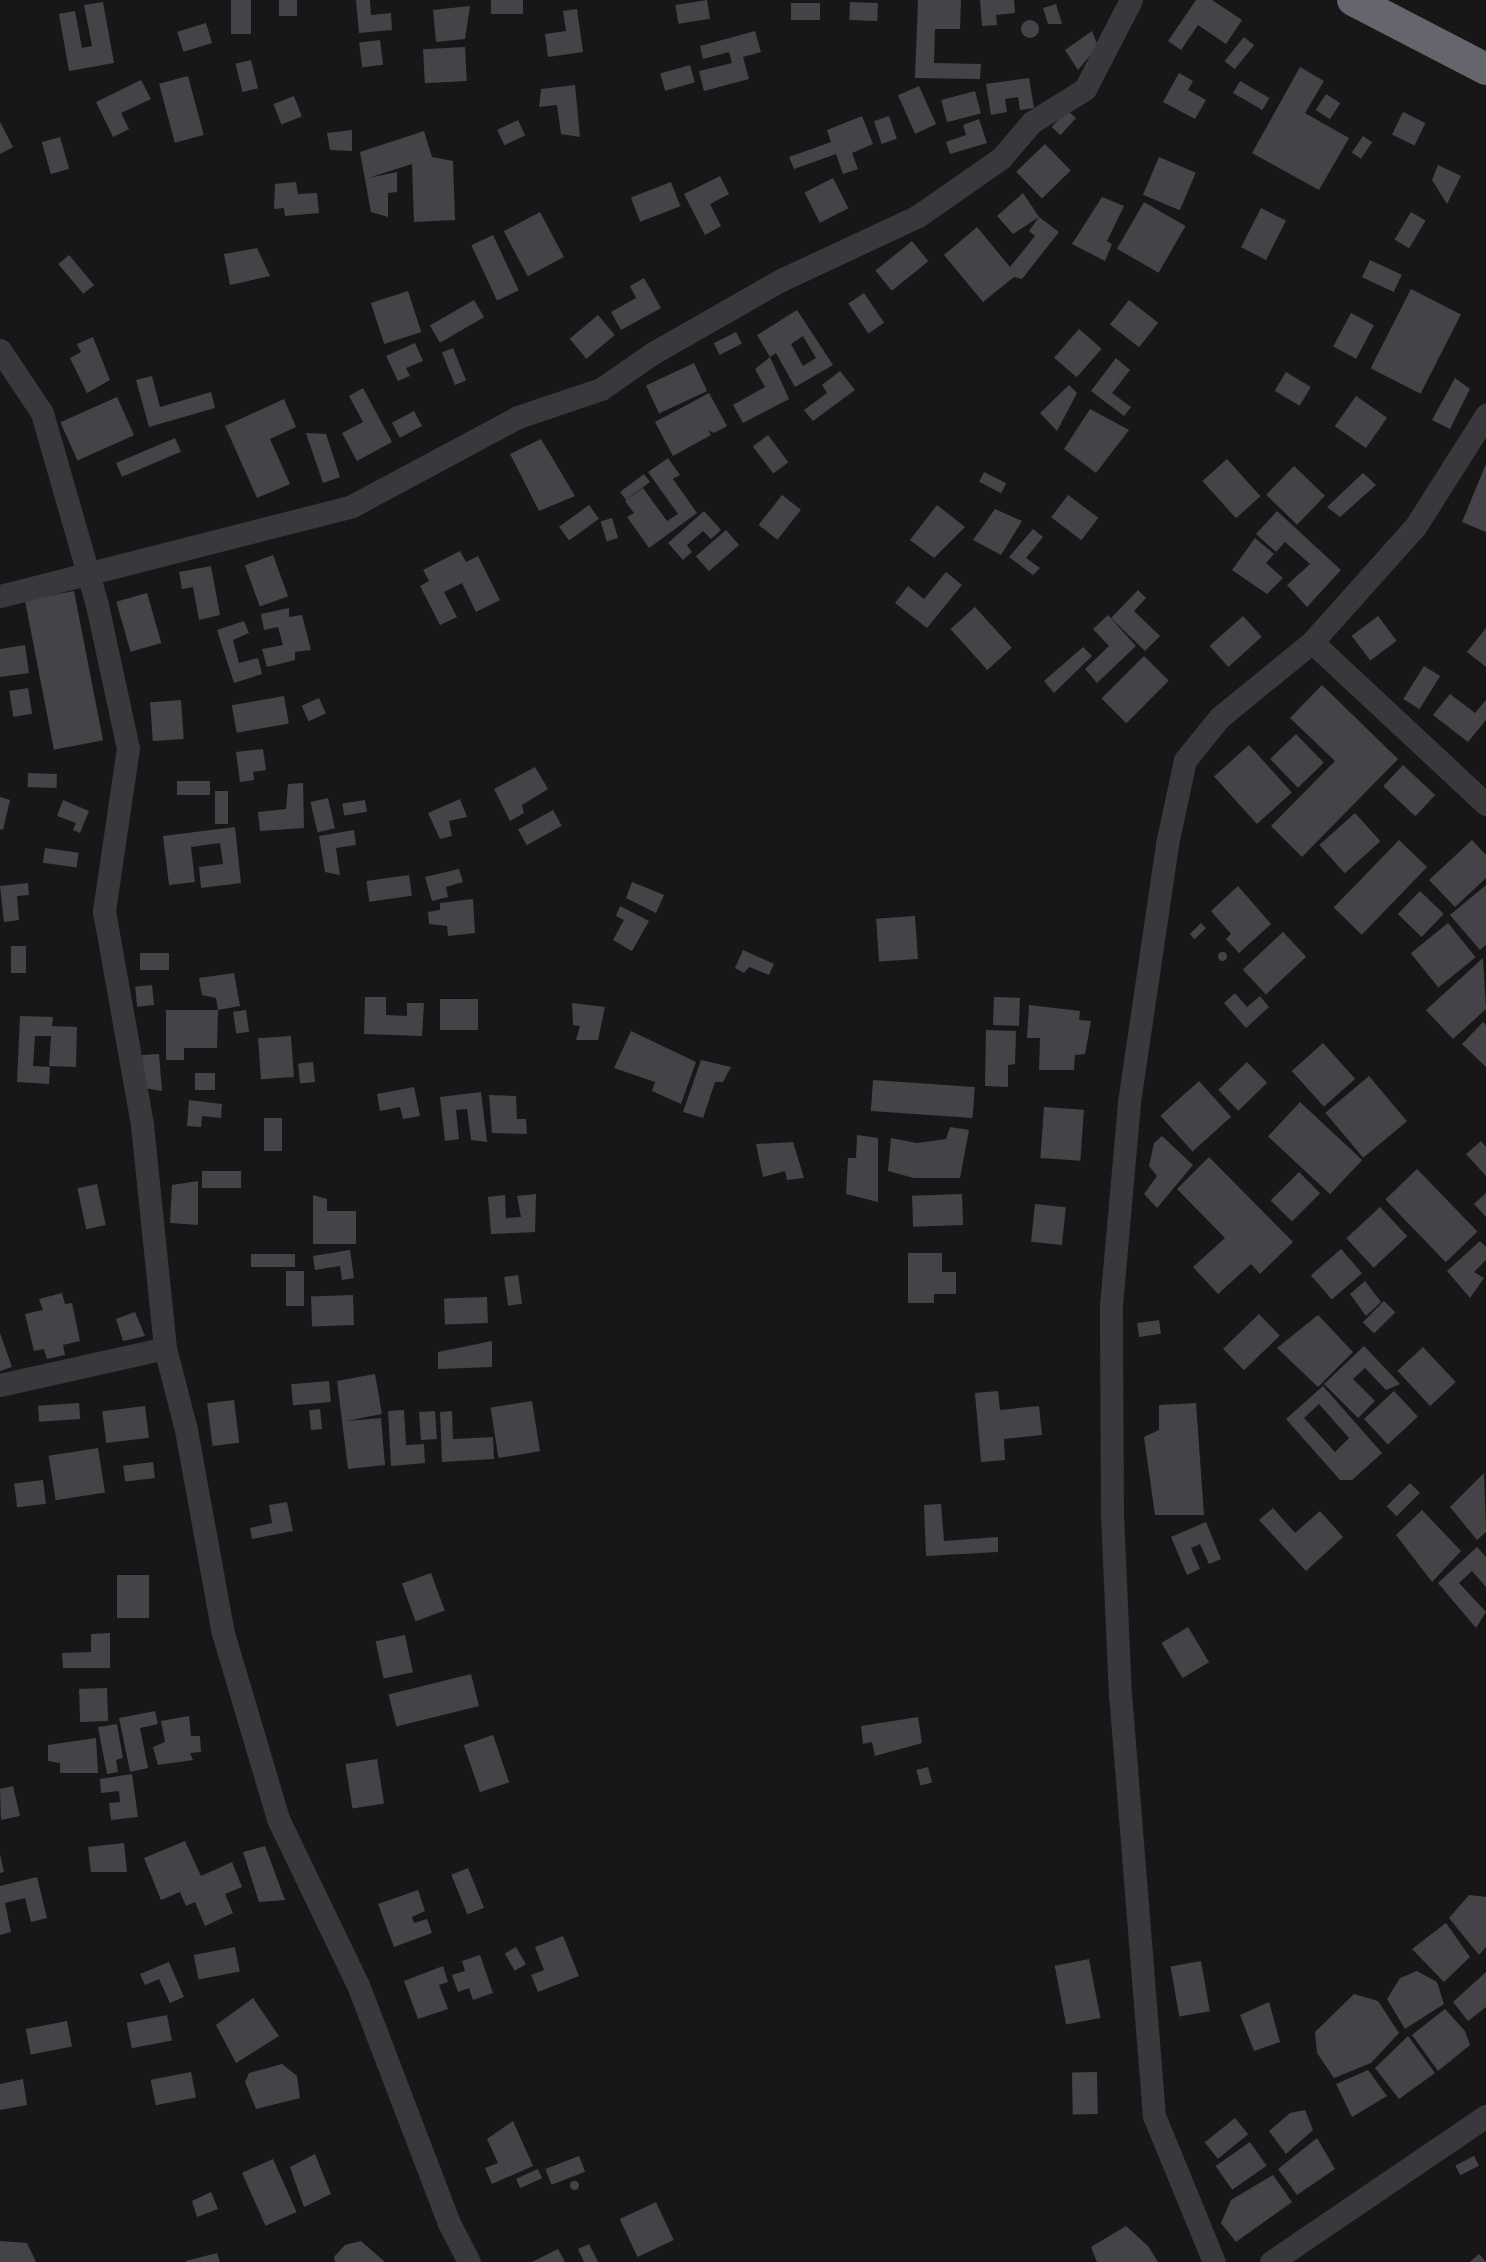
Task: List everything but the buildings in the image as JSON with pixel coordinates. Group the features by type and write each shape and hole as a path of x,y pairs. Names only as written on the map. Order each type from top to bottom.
{"highway":[{"path":"1353,0 1486,69"}],"street":[{"path":"0,596 89,576 352,506 518,417 601,389 653,353 781,279 918,216 1001,158 1032,122 1085,89 1131,0"},
{"path":"0,350 42,412 89,576 128,748 104,911 142,1125 165,1348 186,1430 223,1633 278,1819 358,1986 449,2222 469,2262"},
{"path":"1214,2262 1154,2116 1120,1697 1111,1306 1129,1102 1172,816 1185,760 1220,717 1312,642 1415,527 1486,415"},
{"path":"1312,642 1486,804"},
{"path":"0,1385 165,1348"},
{"path":"1270,2262 1486,2116"}]}
